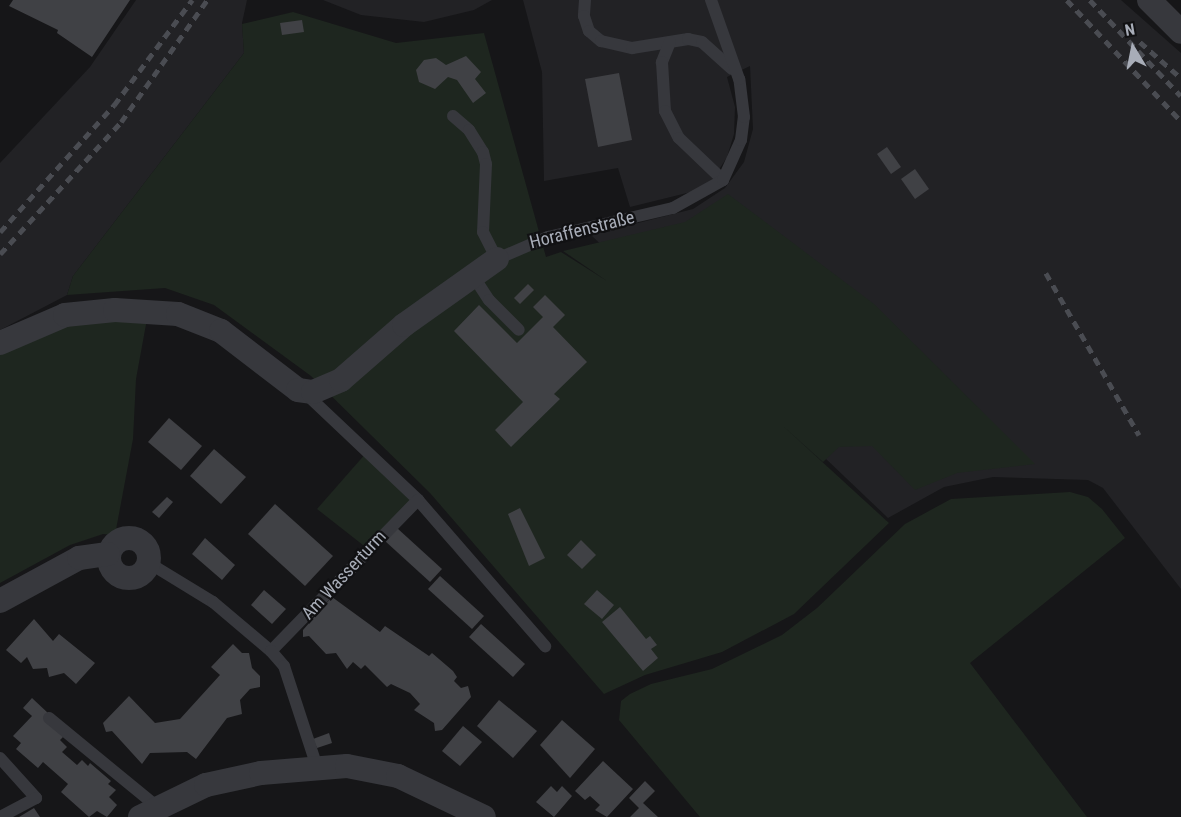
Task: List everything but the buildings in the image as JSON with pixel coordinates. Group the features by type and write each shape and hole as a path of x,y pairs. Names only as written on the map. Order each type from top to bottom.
{"street":[{"path":"1149,0 1181,32"},
{"name":"Horaffenstraße","path":"304,392 322,390 341,380 404,325 472,274 497,259"},
{"path":"0,343 65,315 115,310 178,314 221,331 304,392"},
{"path":"0,602 79,558 108,554 120,539 135,538 144,544 149,563"},
{"path":"148,812 206,785 317,767 347,766 398,776 484,817"}],"lane":[{"path":"585,0 584,16 589,31 601,41 632,48 670,42 702,42 723,57 739,79"},
{"path":"670,42 662,62 664,111 679,138 723,180 741,140 744,117 739,79 711,0"},
{"path":"453,116 469,130 485,158 483,232 497,259"},
{"name":"Horaffenstraße","path":"497,259 548,237 673,208 723,180"},
{"path":"472,274 489,300 519,330"},
{"path":"304,392 418,500 545,646"},
{"name":"Am Wasserturm","path":"271,651 418,500"},
{"path":"149,563 213,602 271,651 284,666 317,767"},
{"path":"49,718 148,812"},
{"path":"0,758 36,798 1,817"}],"shaded area":[{"path":"136,0 247,0 242,23 244,53 73,276 67,295 0,330 0,163 90,67"},
{"path":"323,0 492,0 474,10 424,22 361,15"},
{"path":"523,0 1121,0 1181,53 1181,589 1103,488 1088,480 993,477 944,487 888,518 591,235 693,209 725,188 744,162 753,129 750,66 727,77 735,107 734,134 727,157 713,179 695,191 630,207 618,168 544,181 542,72"},
{"path":"293,12 396,43 484,33 546,257 561,252 607,281 563,251 685,222 728,194 874,304 1035,464 957,473 915,490 872,446 839,447 823,462 783,426 889,523 794,614 722,652 645,675 604,694 430,493 311,376 214,305 165,288 67,295 73,276 244,53 242,24"},
{"path":"85,318 147,319 136,379 133,439 115,535 103,534 70,545 0,583 0,355 32,335"},
{"path":"367,452 418,500 368,549 317,509"},
{"path":"1070,492 1088,497 1102,509 1125,538 970,663 1087,817 700,817 619,720 621,701 630,694 651,684 712,669 782,635 817,608 905,524 951,499"}],"railway":[{"path":"0,232 114,105 192,0"},
{"path":"0,254 121,122 207,0"},
{"path":"1067,0 1181,121"},
{"path":"1090,0 1181,96"},
{"path":"1140,42 1181,78"},
{"path":"1046,273 1139,435"}]}
